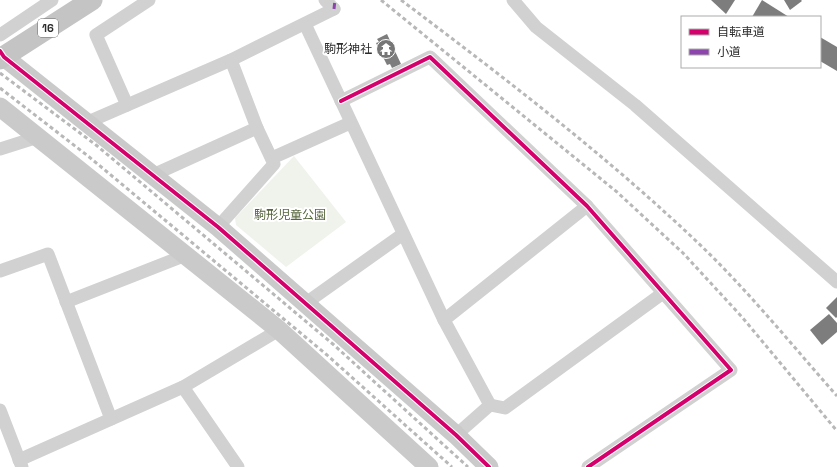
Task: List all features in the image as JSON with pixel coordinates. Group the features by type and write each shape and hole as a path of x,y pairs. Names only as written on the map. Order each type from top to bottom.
{"main road":[{"name":"16","path":"1,56 92,0"}],"street":[{"path":"0,35 52,0"},
{"path":"127,105 96,35 149,0"},
{"path":"513,0 536,27 635,105 837,282"},
{"path":"88,122 231,60 305,24 331,3"},
{"path":"305,24 350,123 444,320 490,405"},
{"path":"1,56 88,122 218,227 306,302 456,435 488,467"},
{"path":"341,101 430,57 587,206 730,370 588,467"},
{"path":"218,227 274,164 257,128 231,60"},
{"path":"0,107 279,330 429,467"},
{"path":"272,158 350,123"},
{"path":"153,174 257,128"},
{"path":"0,149 38,137"},
{"path":"444,320 587,206"},
{"path":"306,302 403,234"},
{"path":"0,271 48,254 111,419"},
{"path":"66,302 186,255"},
{"path":"490,405 505,408 663,292"},
{"path":"0,410 20,463 111,419 183,387 279,330"},
{"path":"183,387 236,466"},
{"path":"456,435 490,405"}],"green space":[{"name":"駒形児童公園","path":"294,156 346,222 286,267 236,225 235,218"}],"building":[{"path":"711,0 735,0 726,14"},
{"path":"762,0 787,16 753,16"},
{"path":"784,0 801,0 802,1 790,10"},
{"name":"駒形神社","path":"387,34 401,64 392,68 390,64 387,65 376,43 379,42 377,39"},
{"path":"821,38 837,47 837,71 821,62"},
{"path":"837,297 837,317 836,318 826,308"},
{"path":"829,314 837,323 837,332 822,345 810,330"}],"railway":[{"path":"381,0 617,192 683,253 742,317 837,431"},
{"path":"401,0 477,57 551,116 624,176 660,208 714,258 732,277 837,396"},
{"path":"0,73 96,145 334,345 468,467"},
{"path":"0,88 88,156 327,355 452,467"}],"marked path":[{"path":"334,9 335,0"}],"cycle path":[{"path":"0,51 4,57 218,227 456,435 489,467"},
{"path":"341,101 430,57 587,206 731,370 588,467"}],"place":[{"name":"駒形神社","path":"386,49"}]}
